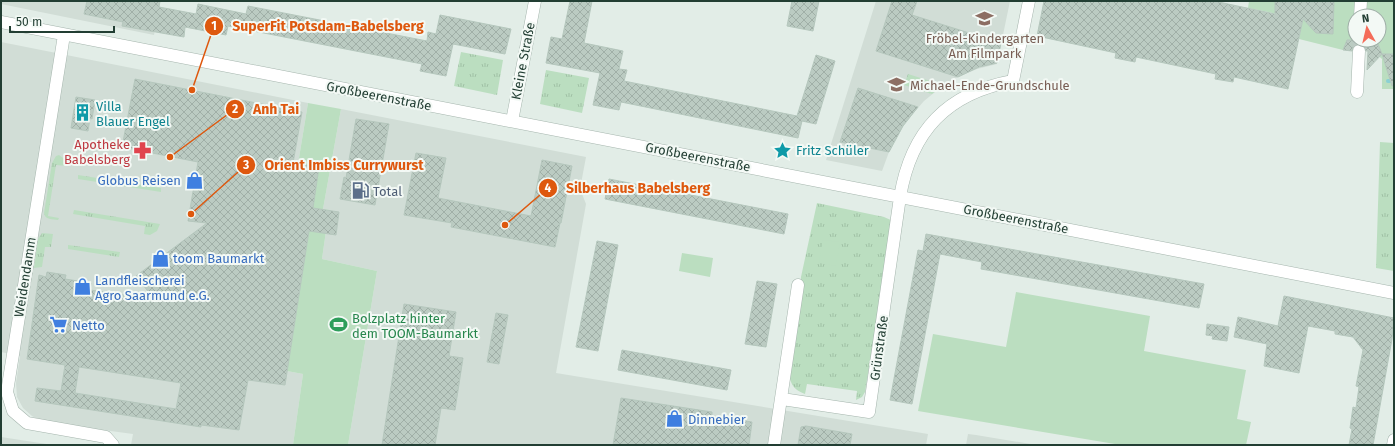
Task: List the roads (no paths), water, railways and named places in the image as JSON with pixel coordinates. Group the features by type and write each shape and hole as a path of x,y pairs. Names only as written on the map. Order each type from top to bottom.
{"street":[{"name":"Kleine Straße","path":"512,121 535,1"},
{"path":"900,197 903,179 913,151 936,118 963,97 984,88 1013,81 1029,1"},
{"name":"Großbeerenstraße","path":"1,22 1394,293"},
{"name":"Weidendamm","path":"64,35 7,392 12,411 27,423 106,437 113,445"},
{"path":"1357,92 1359,51"},
{"name":"Grünstraße","path":"782,399 869,412 900,197"},
{"path":"774,445 798,284"},
{"path":"1393,445 1394,440"}],"waterway":[{"path":"1388,81 1394,81"}],"place":[{"name":"Fröbel-Kindergarten Am Filmpark","path":"985,19"},
{"name":"Michael-Ende-Grundschule","path":"897,85"},
{"name":"SuperFit Potsdam-Babelsberg","path":"192,90"},
{"name":"Villa Blauer Engel","path":"83,113"},
{"name":"Fritz Schüler","path":"783,150"},
{"name":"Apotheke Babelsberg","path":"143,151"},
{"name":"Anh Tai","path":"170,157"},
{"name":"Globus Reisen","path":"194,180"},
{"name":"Total","path":"360,191"},
{"name":"Orient Imbiss Currywurst","path":"191,214"},
{"name":"Silberhaus Babelsberg","path":"505,225"},
{"name":"toom Baumarkt","path":"160,258"},
{"name":"Landfleischerei Agro Saarmund e.G.","path":"82,287"},
{"name":"Netto","path":"59,325"},
{"name":"Bolzplatz hinter dem TOOM-Baumarkt","path":"339,325"},
{"name":"Dinnebier","path":"675,419"}]}
